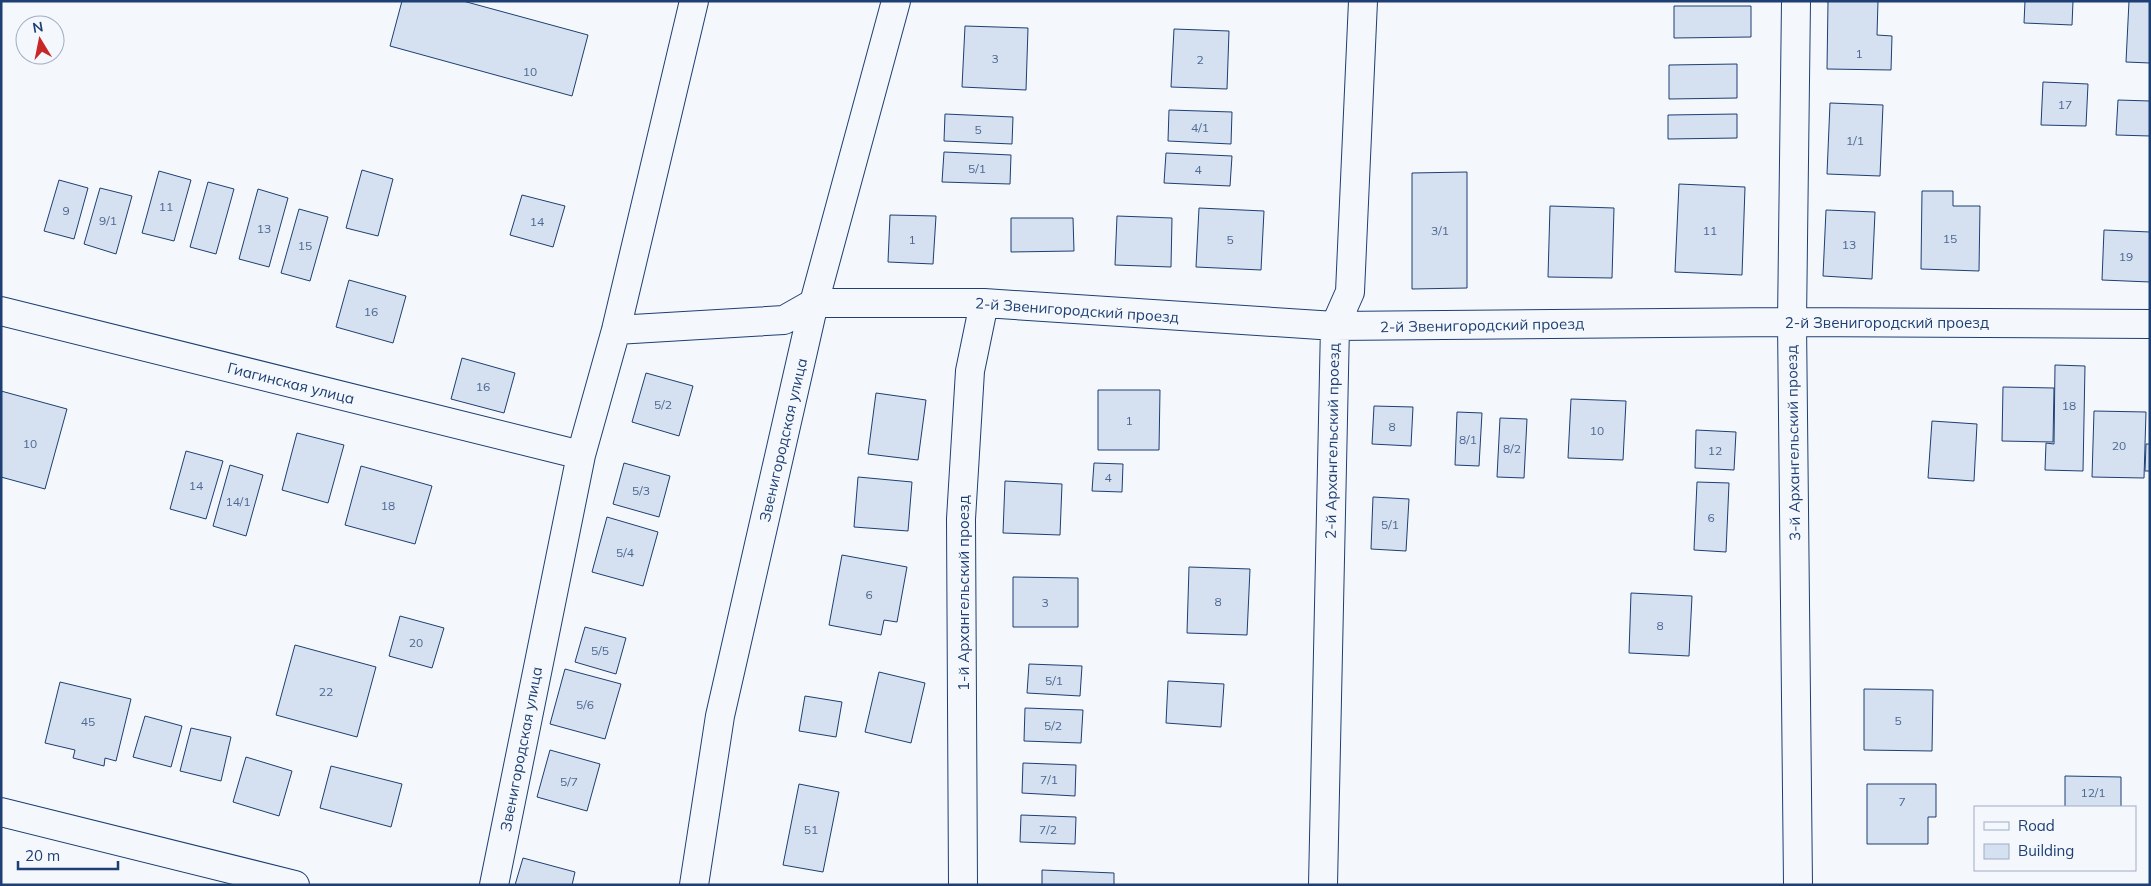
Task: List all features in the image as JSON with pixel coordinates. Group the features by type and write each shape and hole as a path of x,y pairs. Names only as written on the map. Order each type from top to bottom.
{"street":[{"name":"Звенигородская улица","path":"494,885 581,455 616,330 694,1"},
{"name":"Звенигородская улица","path":"694,885 720,716 814,303 896,1"},
{"name":"2-й Архангельский проезд","path":"1323,885 1335,326 1350,292 1363,1"},
{"name":"3-й Архангельский проезд","path":"1796,1 1792,322 1798,885"},
{"path":"616,330 784,320 814,303"},
{"name":"2-й Звенигородский проезд","path":"814,303 984,303 1335,326 1792,322 2150,324"},
{"name":"1-й Архангельский проезд","path":"963,885 961,519 970,371 984,303"},
{"name":"Гиагинская улица","path":"1,311 581,455"},
{"path":"1,812 296,885"}],"building":[{"path":"402,1 463,1 588,35 572,96 390,46"},
{"path":"1824,1 1878,1 1877,35 1892,36 1891,70 1827,69 1828,2"},
{"path":"2025,1 2073,1 2072,25 2024,23"},
{"path":"2129,1 2150,1 2150,63 2126,62"},
{"path":"1674,6 1751,6 1751,37 1674,38"},
{"path":"965,26 1028,28 1026,90 962,87"},
{"path":"1174,29 1229,31 1227,89 1171,87"},
{"path":"1737,64 1737,98 1669,99 1669,65"},
{"path":"2043,82 2088,84 2086,126 2041,125"},
{"path":"2118,100 2150,101 2150,136 2116,135"},
{"path":"1830,103 1883,105 1880,176 1827,174"},
{"path":"1169,110 1232,112 1231,144 1168,141"},
{"path":"945,114 1013,117 1012,144 944,141"},
{"path":"1737,114 1737,138 1668,139 1668,115"},
{"path":"944,152 1011,155 1010,184 942,182"},
{"path":"1166,153 1232,156 1230,186 1164,183"},
{"path":"362,170 393,179 378,236 346,228"},
{"path":"159,171 191,180 174,241 142,233"},
{"path":"1467,172 1467,288 1412,289 1412,173"},
{"path":"59,180 88,188 74,239 44,231"},
{"path":"208,182 234,189 216,254 190,247"},
{"path":"1679,184 1745,187 1742,275 1675,272"},
{"path":"100,188 132,196 116,254 84,244"},
{"path":"258,189 288,198 269,267 239,259"},
{"path":"1922,191 1953,191 1953,206 1980,206 1979,271 1921,269"},
{"path":"522,195 565,206 553,247 510,235"},
{"path":"1550,206 1614,208 1612,278 1548,277"},
{"path":"1199,208 1264,211 1261,270 1196,267"},
{"path":"299,209 328,217 310,281 281,273"},
{"path":"1826,210 1875,212 1872,279 1823,276"},
{"path":"890,215 936,216 933,264 888,262"},
{"path":"1117,216 1172,218 1171,267 1115,265"},
{"path":"1011,218 1073,218 1074,251 1011,252"},
{"path":"2104,230 2150,232 2150,282 2102,280"},
{"path":"349,280 406,296 393,343 336,327"},
{"path":"462,358 515,373 504,413 451,399"},
{"path":"2055,365 2085,366 2083,471 2045,470 2046,443 2054,444"},
{"path":"646,373 693,386 679,436 632,422"},
{"path":"2003,387 2054,388 2053,442 2002,441"},
{"path":"1098,390 1160,390 1159,450 1098,450"},
{"path":"1,391 67,409 45,489 1,477"},
{"path":"876,393 926,400 918,460 868,454"},
{"path":"1571,399 1626,401 1623,460 1568,458"},
{"path":"1374,406 1413,407 1411,446 1372,444"},
{"path":"2094,411 2146,412 2144,478 2092,477"},
{"path":"1457,412 1482,413 1479,466 1455,465"},
{"path":"1500,418 1527,419 1524,478 1497,477"},
{"path":"1932,421 1977,424 1974,481 1928,478"},
{"path":"1696,430 1736,432 1734,470 1695,468"},
{"path":"297,433 344,445 328,503 282,490"},
{"path":"2146,444 2150,444 2150,471 2145,471"},
{"path":"186,451 223,461 206,519 170,509"},
{"path":"624,463 670,476 659,517 613,504"},
{"path":"1094,463 1123,464 1122,492 1092,491"},
{"path":"230,465 263,475 246,536 213,526"},
{"path":"361,466 432,486 415,544 345,525"},
{"path":"858,477 912,482 908,531 854,527"},
{"path":"1005,481 1062,484 1060,535 1003,533"},
{"path":"1697,482 1729,483 1726,552 1694,550"},
{"path":"1373,497 1409,499 1406,551 1371,549"},
{"path":"607,517 658,532 643,586 592,572"},
{"path":"842,555 907,567 897,622 884,620 881,635 829,625"},
{"path":"1189,567 1250,569 1247,635 1187,633"},
{"path":"1013,577 1078,578 1078,627 1013,627"},
{"path":"1631,593 1692,596 1689,656 1629,653"},
{"path":"400,616 444,628 432,668 389,656"},
{"path":"585,627 626,638 616,674 575,662"},
{"path":"295,645 376,667 357,737 276,715"},
{"path":"1029,664 1082,666 1080,696 1027,693"},
{"path":"565,669 621,684 605,739 550,724"},
{"path":"879,672 925,683 911,743 865,732"},
{"path":"1168,681 1224,684 1221,727 1166,723"},
{"path":"60,682 131,699 116,761 105,758 104,766 73,758 75,750 45,743"},
{"path":"1864,689 1933,690 1932,751 1864,750"},
{"path":"805,696 842,702 836,737 799,731"},
{"path":"1025,708 1083,710 1081,743 1024,741"},
{"path":"145,716 182,726 171,767 133,757"},
{"path":"191,728 231,737 221,781 180,771"},
{"path":"550,750 600,764 587,811 537,797"},
{"path":"246,757 292,771 279,816 233,802"},
{"path":"1023,763 1076,765 1075,796 1022,793"},
{"path":"331,766 402,784 391,827 320,808"},
{"path":"2065,776 2121,777 2121,806 2065,806"},
{"path":"799,784 839,792 823,872 783,865"},
{"path":"1867,784 1936,784 1936,817 1928,817 1928,844 1867,844"},
{"path":"1021,815 1076,817 1075,844 1020,842"},
{"path":"523,858 575,872 572,885 515,885"},
{"path":"1042,870 1114,873 1114,885 1042,885"}]}
